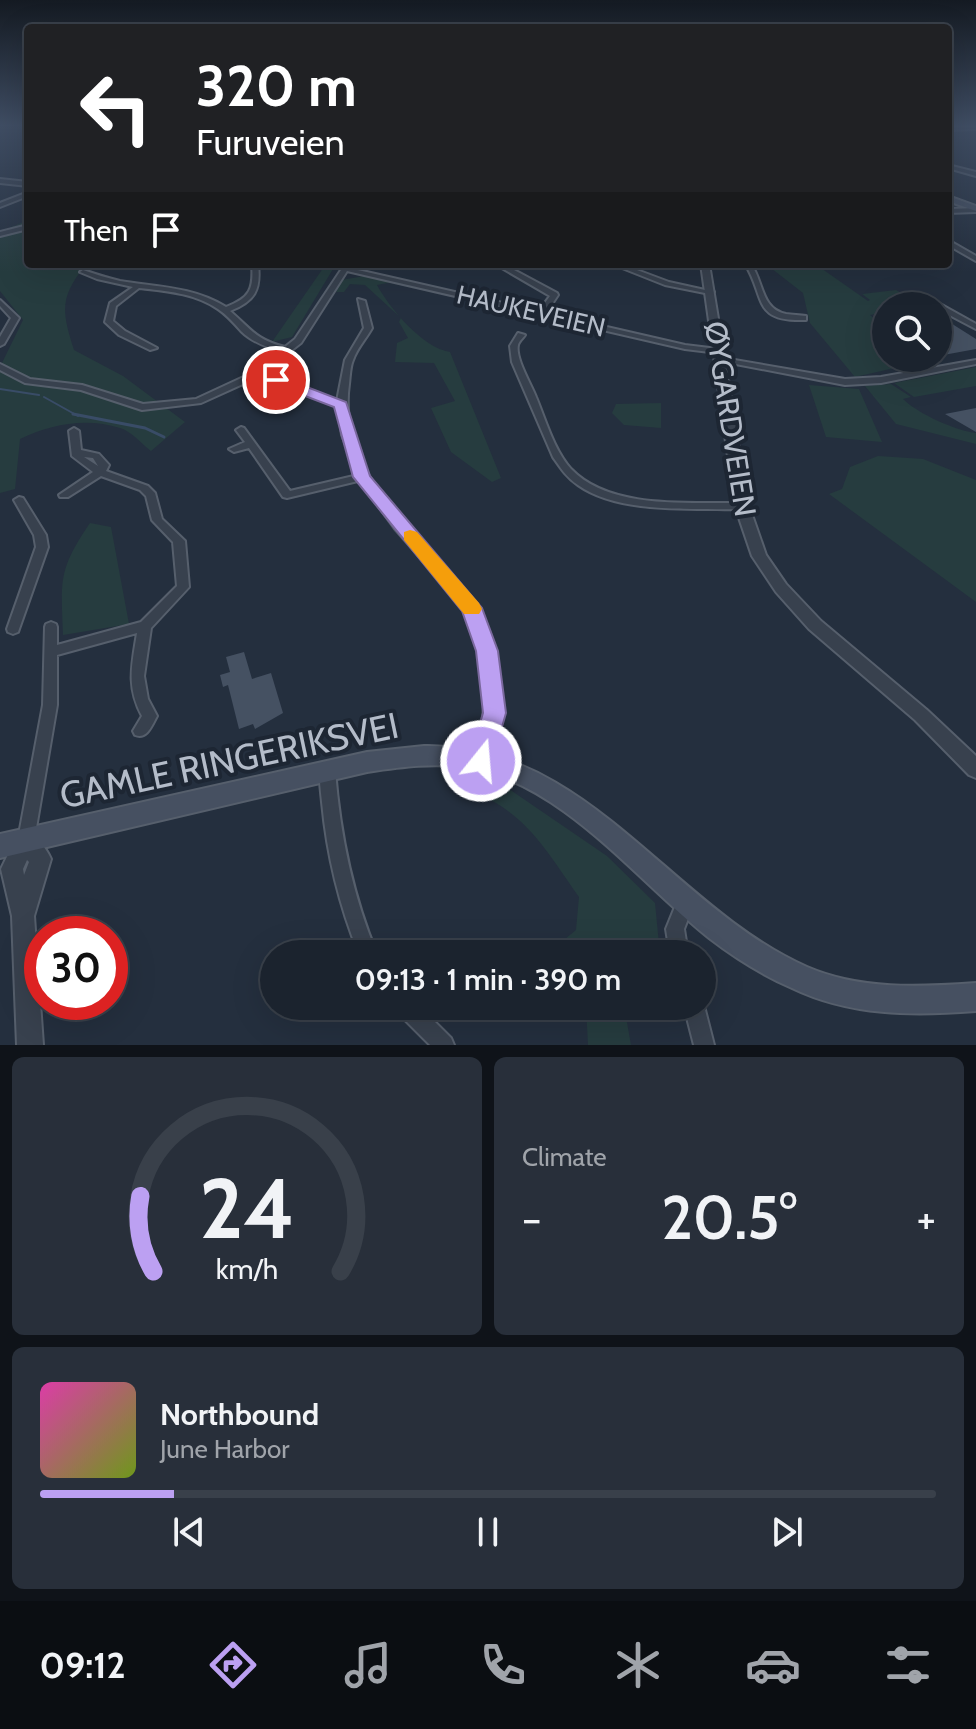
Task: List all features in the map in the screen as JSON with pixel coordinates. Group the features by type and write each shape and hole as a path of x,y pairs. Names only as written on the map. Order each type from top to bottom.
{"main road":[{"path":"952,200 976,210"},
{"name":"GAMLE RINGERIKSVEI","path":"0,846 327,770 418,756 481,761 559,797 685,903 754,954 827,988 909,1002 976,997"}],"street":[{"path":"15,183 24,179"},
{"path":"0,181 24,184"},
{"path":"0,205 24,196"},
{"path":"952,213 976,210"},
{"path":"952,213 966,213"},
{"path":"0,234 24,228"},
{"path":"952,244 976,259"},
{"path":"225,310 254,296 257,289 255,268"},
{"path":"0,367 28,381 82,388 142,407 198,401 237,385 288,350 307,331 345,268"},
{"name":"HAUKEVEIEN","path":"354,268 719,355 855,382 976,362"},
{"path":"505,268 554,295 542,313"},
{"path":"625,268 667,284 710,292"},
{"name":"ØYGARDVEIEN","path":"706,268 742,506 759,556 798,608 921,715 976,769"},
{"path":"749,268 761,302 768,309 803,318"},
{"path":"83,272 136,288 196,295 225,310 251,338 288,350"},
{"path":"136,288 113,305 109,322 122,333 153,348"},
{"path":"361,301 368,328 350,354 340,405 362,477 471,608 480,626 494,713 481,761"},
{"path":"0,302 15,318 0,344"},
{"path":"952,314 976,327"},
{"path":"521,335 514,346 516,362 560,460 574,478 616,498 742,506"},
{"path":"270,378 340,405"},
{"path":"241,430 287,495 362,477"},
{"path":"52,651 145,626 183,587 179,541 157,520 151,495 144,488 100,472 76,452 74,431"},
{"path":"234,449 250,444"},
{"path":"64,495 100,472"},
{"path":"13,629 42,547 40,535 19,500"},
{"path":"140,731 150,716 141,700 137,676 145,626"},
{"path":"30,1045 23,916 12,869 25,841 50,705 51,627"},
{"path":"327,770 341,881 363,940"},
{"path":"677,940 675,929 685,903"},
{"path":"419,1020 444,1045"},
{"path":"698,1020 704,1045"}],"green space":[{"path":"24,222 24,268 83,268 71,286 65,304 74,350 123,376 185,422 151,451 120,428 94,423 56,426 20,439 15,489 0,493 0,367 23,320 0,291 0,232"},
{"path":"323,268 334,268 292,337 272,342"},
{"path":"771,268 821,268 868,301 862,294 872,293 872,372 877,372 855,377 810,323 803,293"},
{"path":"371,275 397,281 377,285 400,317 365,285 350,284 344,292 336,292 341,280"},
{"path":"401,318 429,343 450,352 501,478 492,482 451,452 431,408 455,401 434,363 395,362 397,343 408,338 399,322"},
{"path":"976,367 976,386 914,397 894,383 952,372"},
{"path":"891,384 911,397 903,399 928,416 976,433 976,444 896,424 865,386"},
{"path":"809,385 859,389 882,442 826,437"},
{"path":"661,403 661,428 624,425 612,413 616,404"},
{"path":"878,456 923,459 976,480 976,602 829,494 842,489 850,467"},
{"path":"90,523 111,527 129,624 63,635 64,576 72,553"},
{"path":"447,772 489,780 488,788 506,795 509,789 607,856 655,903 659,940 564,940 576,930 579,897 551,857 510,813 493,801 447,782"},
{"path":"587,1020 627,1020 631,1045 588,1045"}],"building":[{"path":"952,324 976,339 976,349 952,353"},
{"path":"976,408 976,432 945,414"},
{"path":"244,652 252,679 271,673 283,713 255,729 253,724 239,729 228,685 223,687 220,675 230,672 226,657"}],"waterway":[{"path":"0,389 39,395"},
{"path":"44,397 75,414"},
{"path":"75,414 145,428 164,437"}],"slow traffic":[{"path":"410,536 472,609"}],"route":[{"path":"276,380 340,405 362,477 377,499 471,608 487,651 494,713 481,761"}]}
